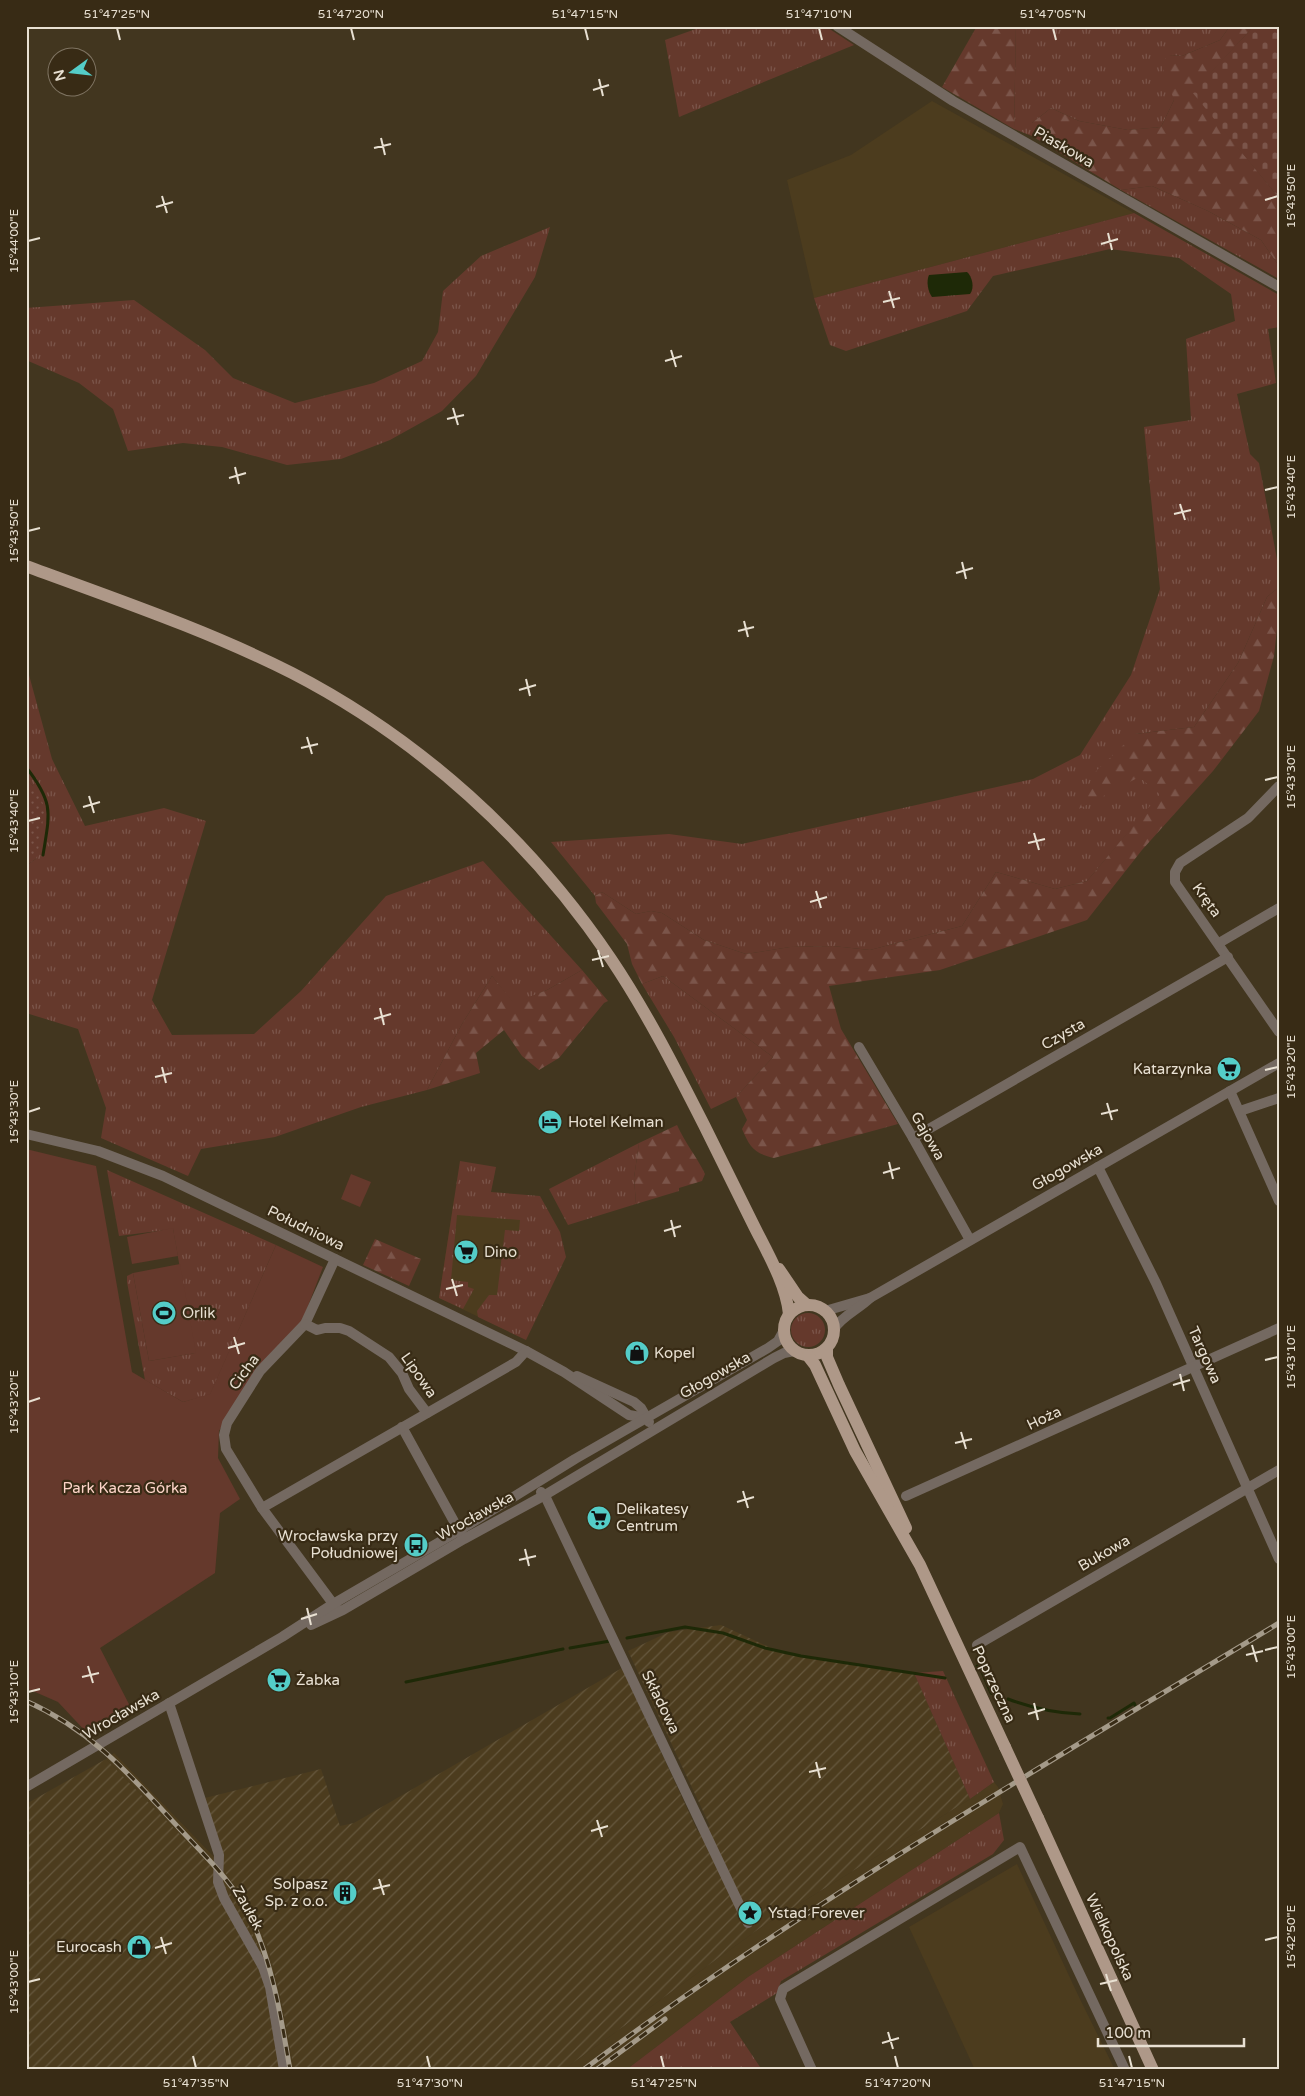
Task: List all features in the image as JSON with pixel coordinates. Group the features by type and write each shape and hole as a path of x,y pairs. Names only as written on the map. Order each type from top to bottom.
{"main road":[{"path":"26,566 200,632 291,673 339,699 381,727 470,796 502,827 560,891 615,965 668,1055 773,1261 798,1297 807,1305"},
{"path":"773,1261 789,1314"},
{"path":"807,1305 820,1307 825,1311 830,1316 834,1330 827,1348 818,1354 808,1356 794,1351 788,1345 783,1332 785,1320 789,1314 797,1308 807,1305"},
{"name":"Poprzeczna","path":"827,1348 827,1357 836,1379 903,1520 920,1565 1038,1818"},
{"name":"Poprzeczna","path":"808,1356 816,1365 855,1451 920,1565"},
{"name":"Wielkopolska","path":"1038,1818 1153,2070"}],"street":[{"name":"Piaskowa","path":"837,26 953,100 1279,287"},
{"name":"Kręta","path":"1279,786 1248,818 1180,863 1175,872 1175,882 1279,1032"},
{"path":"1219,943 1279,908"},
{"name":"Czysta","path":"913,1138 1228,957"},
{"name":"Gajowa","path":"859,1047 970,1240"},
{"name":"Głogowska","path":"825,1311 870,1298 1279,1063"},
{"path":"1230,1091 1279,1201"},
{"path":"1240,1111 1279,1098"},
{"name":"Południowa","path":"26,1134 98,1151 132,1163 196,1191 526,1351 564,1372 625,1413 638,1418 646,1418"},
{"name":"Targowa","path":"1098,1167 1156,1283 1279,1559"},
{"name":"Cicha","path":"335,1259 306,1324 260,1371 227,1423 224,1435 226,1449 262,1508 336,1608"},
{"name":"Głogowska","path":"834,1330 840,1321 870,1298"},
{"name":"Lipowa","path":"306,1324 317,1330 340,1328 349,1331 389,1358 402,1373 409,1389 428,1413"},
{"name":"Hoża","path":"906,1496 1279,1328"},
{"name":"Głogowska","path":"646,1418 768,1348 778,1341 783,1332"},
{"name":"Lipowa","path":"402,1428 516,1362 526,1351"},
{"name":"Głogowska","path":"653,1429 774,1358 794,1351"},
{"name":"Południowa","path":"564,1372 592,1382 634,1402 641,1408 653,1429"},
{"path":"623,1432 626,1421 625,1413"},
{"name":"Wrocławska","path":"462,1535 527,1488 646,1418"},
{"path":"262,1508 402,1428 462,1535"},
{"name":"Wrocławska","path":"26,1787 282,1637 462,1535 545,1495 653,1429"},
{"path":"527,1488 540,1491 545,1495 560,1469"},
{"name":"Bukowa","path":"977,1645 1279,1470"},
{"name":"Składowa","path":"545,1495 748,1923"},
{"name":"Zaułek","path":"169,1703 219,1855 218,1882 224,1898 263,1967 270,1987 284,2070"},
{"path":"812,2070 780,2000 783,1989 1020,1848 1125,2070"}],"shaded area":[{"path":"932,101 1134,213 814,298 787,180 851,155"},
{"path":"967,272 972,282 970,294 932,297 928,286 929,275"},
{"path":"454,1198 529,1205 514,1334 439,1298"},
{"path":"721,1625 784,1654 914,1673 970,1799 760,1928 563,2070 294,2070 282,2004 268,1947 247,1904 215,1858 197,1800 321,1769 340,1826 354,1823 622,1668 698,1832 710,1826 628,1651 669,1632"},
{"path":"114,1753 215,1858 247,1904 268,1947 282,2004 294,2070 286,2070 212,1867 106,1759"},
{"path":"106,1759 212,1867 242,1911 261,1952 276,2007 286,2070 26,2070 26,1804"},
{"path":"994,1782 998,1787 1003,1804 999,1813 748,1977 626,2070 563,2070 760,1928 970,1799"},
{"path":"1017,1864 1115,2070 975,2070 909,1927"}],"green space":[{"path":"704,26 825,26 854,45 679,117 665,40"},
{"path":"977,26 1016,26 1014,129 942,87"},
{"path":"1016,26 1230,26 1220,40 1182,56 1169,55 1174,100 1161,127 1128,130 1079,121 1051,108 1032,123 1032,136 1014,129"},
{"path":"1230,26 1254,26 1193,92 1279,198 1279,266 1261,240 1208,211 1152,186 1121,190 1032,136 1032,123 1051,108 1079,121 1128,130 1161,127 1174,100 1161,63 1169,55 1182,56 1220,40"},
{"path":"1254,26 1279,26 1279,198 1192,92"},
{"path":"1152,186 1208,211 1261,240 1279,266 1279,279 1121,190"},
{"path":"1134,213 1279,295 1279,327 1268,329 1276,383 1237,394 1250,454 1259,463 1279,570 1279,587 1267,597 1238,663 1194,727 1135,734 1140,777 1161,794 1087,881 1055,889 996,872 962,926 870,950 833,946 790,947 746,954 704,940 662,913 651,911 636,914 602,892 595,896 551,842 669,834 742,844 1033,779 1080,755 1131,675 1160,589 1144,427 1191,420 1186,339 1235,321 1231,294 1179,258 1110,249 993,276 967,311 846,351 830,345 814,298"},
{"path":"550,227 535,277 476,376 442,411 390,440 341,459 287,465 222,447 183,443 128,451 113,409 79,383 26,360 26,308 134,300 205,350 233,378 295,403 374,383 422,361 438,332 443,291 481,256"},
{"path":"1279,587 1279,611 1274,656 1259,711 1213,771 1142,850 1087,920 940,970 829,986 841,1029 898,1124 774,1158 761,1154 753,1148 742,1129 747,1120 736,1097 773,1057 663,976 642,984 632,964 627,944 596,903 595,896 602,892 636,914 651,911 662,913 704,940 746,954 790,947 833,946 870,950 962,926 996,872 1055,889 1087,881 1160,794 1139,777 1079,809 1094,773 1135,734 1194,727 1238,663 1267,597"},
{"path":"26,664 52,759 85,826 164,808 206,821 152,1000 172,1035 254,1034 301,991 386,896 483,861 582,970 547,990 514,1004 492,976 462,1024 427,1090 361,1107 275,1137 201,1149 188,1176 101,1138 106,1108 78,1029 26,1013 26,866 37,858 33,786 26,778"},
{"path":"26,778 45,807 37,858 26,866"},
{"path":"582,970 608,1001 604,1003 559,1058 539,1070 522,1056 504,1030 476,1053 480,1073 427,1090 462,1024 492,976 514,1003 547,990"},
{"path":"663,976 773,1057 736,1097 711,1109 674,1037 642,984"},
{"path":"677,1125 705,1174 702,1181 679,1188 679,1191 636,1204 634,1178 639,1143"},
{"path":"639,1143 634,1178 636,1204 568,1225 549,1189"},
{"name":"Park Kacza Górka","path":"26,1149 96,1166 132,1372 183,1402 210,1394 276,1245 323,1267 298,1332 257,1367 219,1431 218,1458 240,1499 220,1513 215,1573 100,1648 132,1710 89,1735 58,1702 26,1688"},
{"path":"460,1161 496,1167 491,1192 540,1196 560,1232 566,1257 526,1340 478,1317 477,1311 489,1295 497,1295 505,1230 519,1231 520,1220 457,1215 451,1280 468,1282 468,1287 474,1289 463,1309 439,1298"},
{"path":"107,1170 276,1245 210,1395 183,1402 145,1380 127,1276 133,1273 149,1361 195,1353 173,1229 119,1236"},
{"path":"351,1174 371,1182 360,1207 341,1199"},
{"path":"173,1228 178,1256 132,1264 127,1237"},
{"path":"375,1239 421,1259 409,1286 363,1265"},
{"name":"Orlik","path":"180,1264 196,1353 149,1361 133,1273"},
{"path":"808,1313 820,1318 825,1330 820,1342 808,1347 796,1342 791,1330 796,1318"},
{"path":"943,1671 994,1782 970,1799 914,1673"},
{"path":"999,1813 1004,1840 993,1854 781,1981 777,1993 730,2022 762,2070 626,2070 748,1977"}],"waterway":[{"path":"26,767 46,799 48,808 43,855"},
{"path":"627,1638 685,1627 723,1633 765,1648 801,1656 945,1678"},
{"path":"570,1648 610,1641"},
{"path":"406,1682 563,1649"},
{"path":"977,1666 979,1665 991,1693 994,1694"},
{"path":"1008,1699 1043,1710 1080,1714"},
{"path":"1108,1718 1134,1703 1135,1705"}],"railway":[{"path":"583,2070 667,2009 838,1893 1013,1784 1279,1623"},
{"path":"26,1701 71,1726 110,1756 208,1859 235,1892 250,1916 265,1953 275,1991 290,2070"},
{"path":"596,2070 665,2019"}],"place":[{"name":"Katarzynka","path":"1229,1069"},
{"name":"Hotel Kelman","path":"550,1122"},
{"name":"Dino","path":"466,1252"},
{"name":"Orlik","path":"164,1313"},
{"name":"Kopel","path":"637,1353"},
{"name":"Delikatesy Centrum","path":"599,1518"},
{"name":"Wrocławska przy Południowej","path":"416,1545"},
{"name":"Żabka","path":"279,1680"},
{"name":"Solpasz Sp. z o.o.","path":"345,1893"},
{"name":"Ystad Forever","path":"750,1913"},
{"name":"Eurocash","path":"139,1947"}]}
